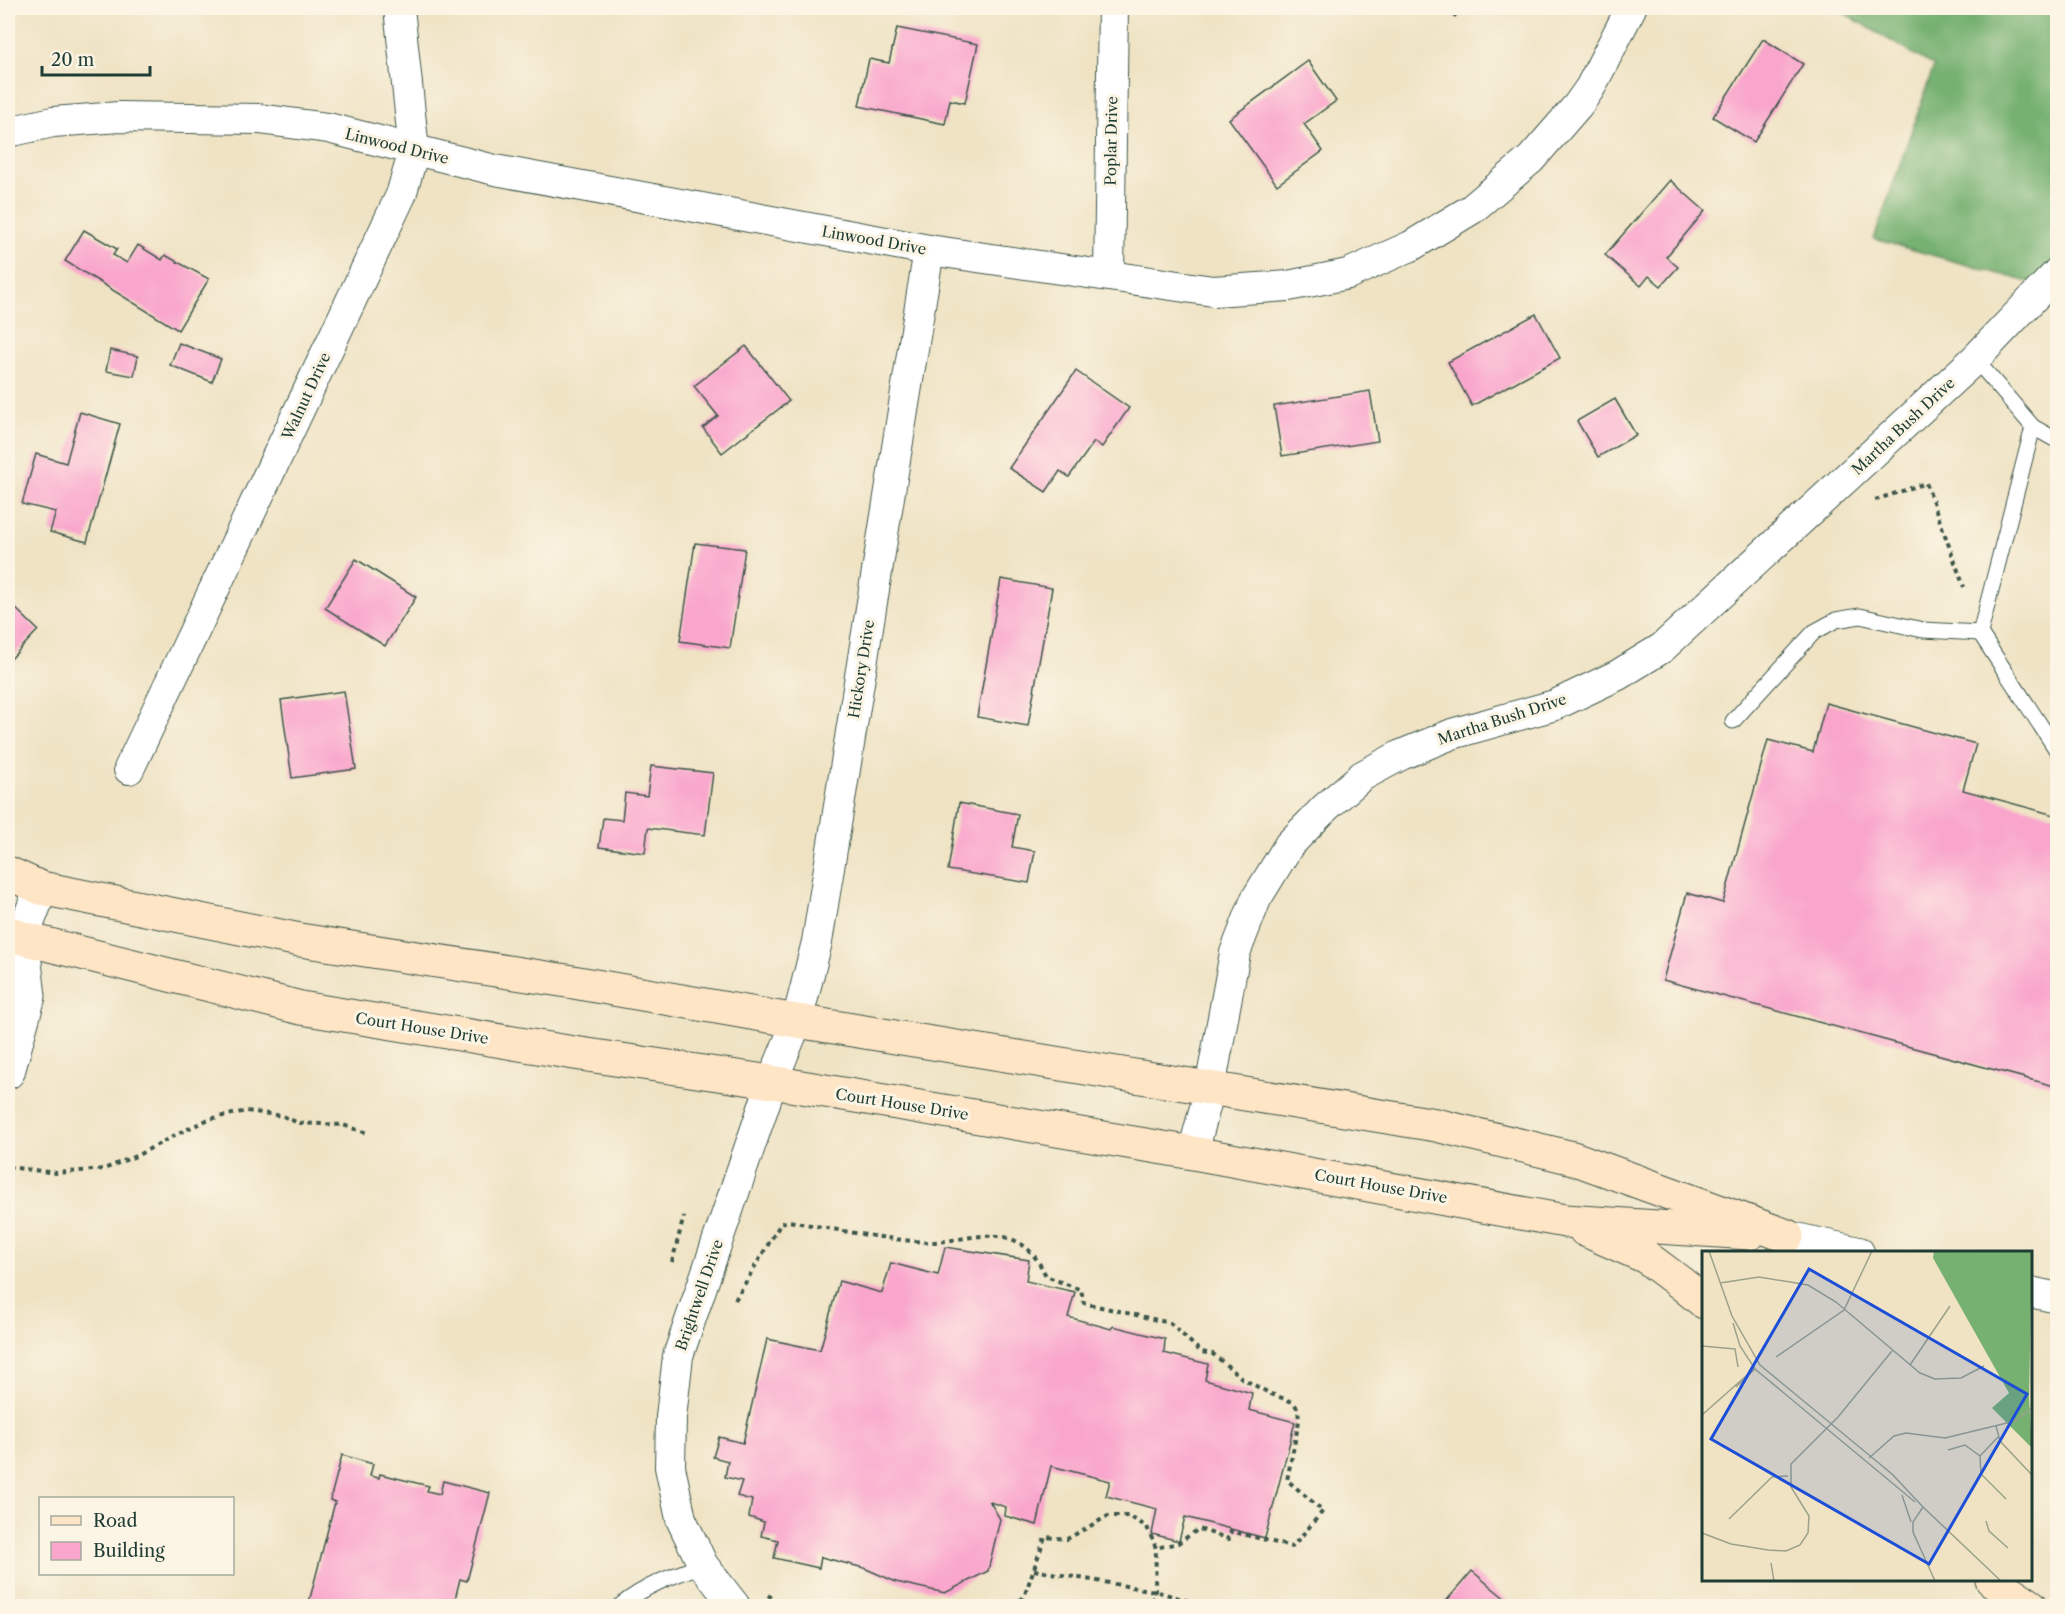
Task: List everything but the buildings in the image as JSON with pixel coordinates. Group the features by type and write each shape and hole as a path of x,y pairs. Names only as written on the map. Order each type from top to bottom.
{"main road":[{"name":"Court House Drive","path":"8,873 41,888 300,940 567,981 797,1021 1436,1125 1573,1158 1786,1244"},
{"name":"Court House Drive","path":"12,944 301,1008 1193,1153 1565,1221 1786,1244"},
{"path":"1565,1221 1646,1257 1702,1300"},
{"path":"1994,1581 2031,1606"}],"street":[{"name":"Walnut Drive","path":"129,769 401,195 414,151 399,8"},
{"name":"Poplar Drive","path":"1109,275 1113,8"},
{"name":"Linwood Drive","path":"8,132 53,122 119,117 259,119 328,128 495,170 929,250 1214,291 1288,286 1348,274 1411,246 1472,209 1531,159 1578,105 1590,87 1631,8"},
{"name":"Hickory Drive","path":"772,1083 797,1021 817,942 929,250"},
{"name":"Martha Bush Drive","path":"1193,1153 1210,1088 1235,953 1256,899 1289,845 1326,807 1362,776 1401,755 1452,734 1555,705 1618,675 1662,648 1975,359 2058,272"},
{"path":"8,1072 30,996 12,944 41,888"},
{"name":"Brightwell Drive","path":"735,1606 703,1564 681,1519 670,1467 671,1417 678,1356 772,1083"},
{"name":"Court House Drive","path":"1786,1244 1850,1251"},
{"path":"2032,1292 2058,1298"}],"lane":[{"path":"1975,359 2033,427 2058,441"},
{"path":"2033,427 1980,633 2058,752"},
{"path":"1733,721 1814,632 1836,620 1860,615 1923,630 1980,633"},
{"path":"620,1606 668,1578 703,1564"}],"path":[{"path":"1842,482 1869,502 1926,483 1980,633"},
{"path":"8,1167 57,1173 104,1169 138,1155 209,1119 246,1111 283,1116 298,1123 343,1125 367,1134"},
{"path":"733,1302 782,1223 789,1221 928,1242 970,1237 1004,1237 1027,1246 1046,1276 1081,1290 1084,1303 1170,1323 1200,1352 1213,1354 1243,1379 1271,1394 1293,1402 1298,1408 1299,1421 1287,1480 1323,1511 1292,1547 1232,1531 1229,1539 1199,1528 1178,1543 1156,1548"},
{"path":"1013,1606 1024,1597 1045,1537 1067,1539 1108,1516 1129,1516 1147,1527 1156,1548 1155,1591 1150,1606"},
{"path":"1034,1570 1155,1591 1206,1606"},
{"path":"766,1593 783,1606"}],"green space":[{"path":"1835,8 2057,8 2057,290 1874,239 1934,66"}]}
